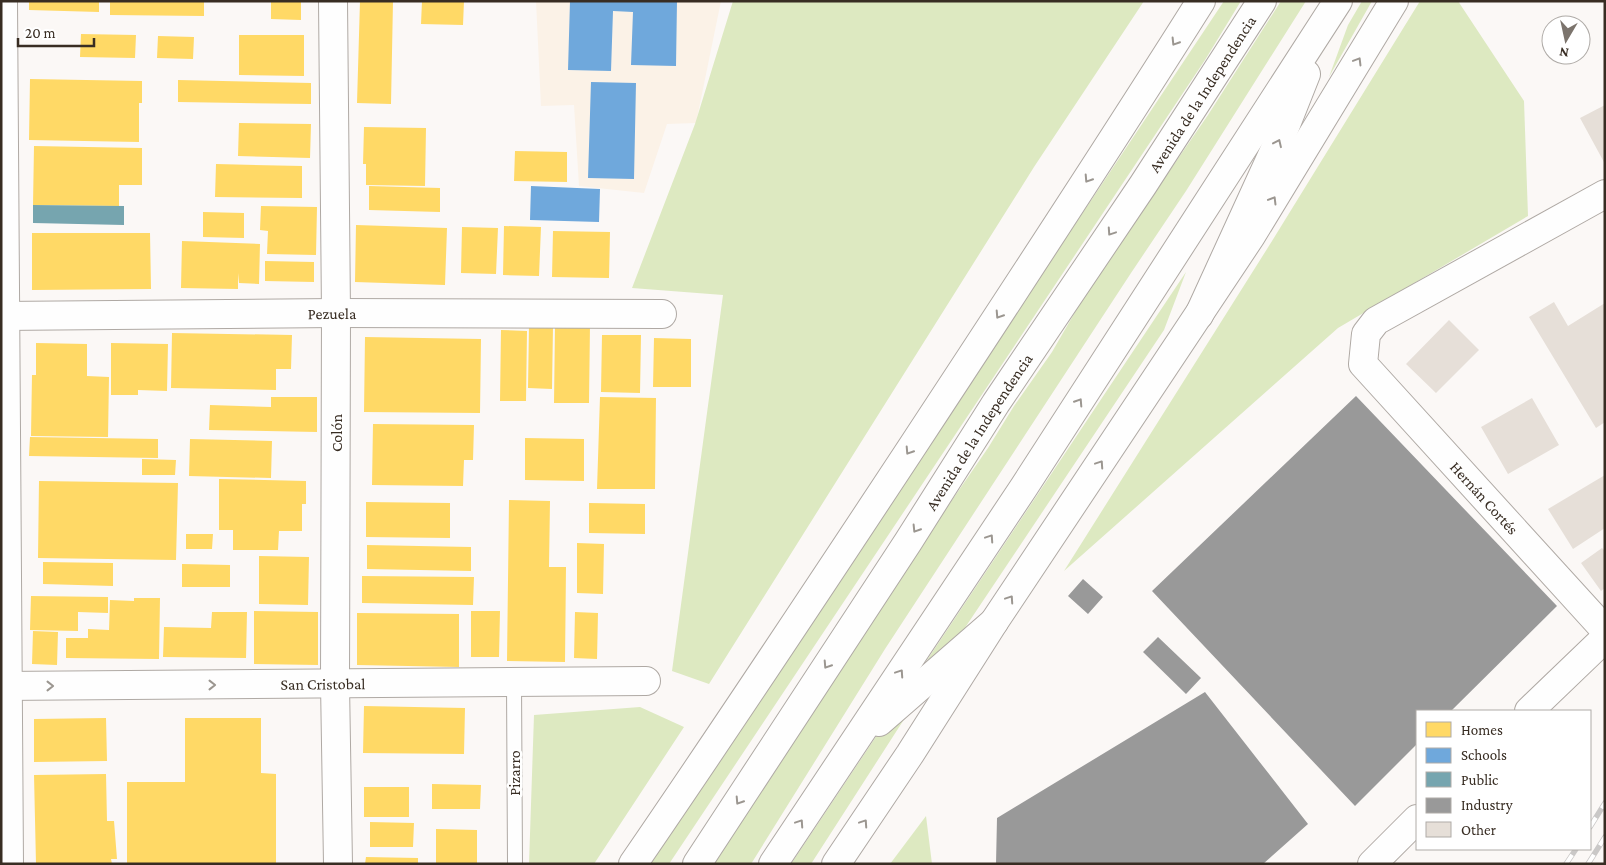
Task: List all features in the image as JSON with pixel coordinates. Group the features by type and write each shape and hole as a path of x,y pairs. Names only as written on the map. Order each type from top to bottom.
{"main road":[{"path":"3,1 4,686 8,864"},
{"name":"Colón","path":"333,1 336,313 335,684 338,864"},
{"path":"634,864 731,722 966,366 1202,1"},
{"name":"Avenida de la Independencia","path":"697,864 996,403 1148,177 1262,1"},
{"path":"836,864 910,754 994,622 1251,236 1394,1"},
{"path":"1200,314 1285,127 1333,10"},
{"path":"773,864 1030,479 1333,10"},
{"name":"Hernán Cortés","path":"1605,194 1376,321 1366,334 1363,364 1605,630"},
{"name":"Pezuela","path":"3,316 336,313 662,314"},
{"path":"851,746 994,622"},
{"path":"1530,710 1605,638"},
{"name":"San Cristobal","path":"4,686 646,681"},
{"path":"1372,864 1416,820"}],"lane":[{"name":"Pizarro","path":"514,682 515,864"}],"shaded area":[{"path":"536,1 721,1 696,123 667,124 644,193 579,186 574,105 541,106"}],"green space":[{"path":"733,1 1144,1 1034,167 709,684 672,671 723,295 632,288 695,124"},
{"path":"1224,1 1241,1 1205,60 669,864 646,864 990,348"},
{"path":"1281,1 1306,1 1186,191 885,649 751,864 711,864 769,781 890,590 1052,352 1089,288 1208,115"},
{"path":"1362,1 1372,1 1329,77 1348,25"},
{"path":"1420,1 1458,1 1524,101 1528,216 1338,328 1064,571 1267,249"},
{"path":"1186,272 1164,330 912,707 811,864 791,864"},
{"path":"640,707 684,727 594,864 529,864 534,715"},
{"path":"926,816 932,864 890,864"}],"building: Homes":[{"path":"29,1 99,1 99,12 29,10"},
{"path":"110,1 204,1 204,16 110,15"},
{"path":"271,1 301,1 301,20 271,19"},
{"path":"360,1 393,1 391,104 357,103"},
{"path":"422,1 464,1 463,25 421,24"},
{"path":"81,34 136,35 135,58 80,57"},
{"path":"239,35 304,35 304,76 239,75"},
{"path":"158,36 194,37 193,59 157,58"},
{"path":"30,79 142,81 142,103 139,103 139,142 29,140"},
{"path":"178,80 311,83 311,104 178,102"},
{"path":"239,123 311,124 310,158 238,156"},
{"path":"364,127 426,128 425,186 366,185 366,164 363,164"},
{"path":"34,146 142,148 142,185 119,185 119,206 33,205"},
{"path":"515,151 567,152 567,182 514,181"},
{"path":"216,164 302,166 302,198 215,197"},
{"path":"369,186 440,188 440,212 369,210"},
{"path":"261,206 317,207 316,255 267,254 268,231 260,230"},
{"path":"203,212 244,213 244,238 203,237"},
{"path":"356,225 447,228 445,285 355,282"},
{"path":"504,226 541,227 539,276 503,275"},
{"path":"462,227 498,228 496,274 461,273"},
{"path":"553,231 610,232 609,278 552,277"},
{"path":"32,233 150,233 151,289 32,290"},
{"path":"182,241 260,244 259,284 239,283 238,273 238,289 181,288"},
{"path":"265,261 314,262 314,282 265,281"},
{"path":"529,325 553,326 552,389 528,388"},
{"path":"555,325 590,325 589,403 554,403"},
{"path":"501,330 527,331 526,401 500,401"},
{"path":"172,333 292,335 291,369 276,369 276,390 171,388"},
{"path":"602,335 641,335 640,393 601,392"},
{"path":"365,337 481,339 480,413 364,412"},
{"path":"654,338 691,339 691,387 653,387"},
{"path":"36,343 87,344 87,376 109,377 108,437 31,436 32,375 36,375"},
{"path":"111,343 168,344 167,391 138,390 138,395 111,395"},
{"path":"271,397 317,397 317,432 209,430 210,405 271,407"},
{"path":"600,397 656,398 655,489 597,489"},
{"path":"373,424 474,425 473,460 464,460 463,486 372,485"},
{"path":"30,437 158,439 158,458 29,456"},
{"path":"525,438 584,439 584,481 525,480"},
{"path":"190,439 272,441 271,478 189,476"},
{"path":"142,459 176,460 175,475 142,475"},
{"path":"219,479 306,481 306,504 302,504 302,531 279,531 278,550 233,550 233,530 219,530"},
{"path":"39,481 178,483 176,560 38,558"},
{"path":"509,500 550,501 549,567 566,567 565,662 507,661"},
{"path":"366,502 450,503 450,538 366,537"},
{"path":"589,503 645,504 645,534 589,533"},
{"path":"186,534 213,534 212,549 186,549"},
{"path":"577,543 604,544 603,594 577,593"},
{"path":"367,545 471,547 471,571 367,569"},
{"path":"259,556 309,557 308,605 259,604"},
{"path":"43,562 113,563 113,586 43,584"},
{"path":"182,564 230,565 230,587 182,587"},
{"path":"362,576 474,577 473,605 362,603"},
{"path":"31,596 108,597 108,613 78,612 78,631 30,630"},
{"path":"134,598 160,598 159,659 66,658 66,638 88,638 88,629 109,630 110,600 134,601"},
{"path":"254,611 318,612 318,665 254,664"},
{"path":"471,611 500,611 499,657 471,657"},
{"path":"212,612 247,612 246,658 163,657 164,627 211,628"},
{"path":"575,612 598,613 597,659 574,658"},
{"path":"357,613 459,614 459,667 357,665"},
{"path":"33,631 58,632 57,665 32,664"},
{"path":"364,706 465,708 464,754 363,753"},
{"path":"106,718 107,761 34,762 34,719"},
{"path":"185,718 261,718 261,773 276,774 276,864 127,864 127,782 185,782"},
{"path":"106,774 107,821 114,821 117,859 111,859 112,864 36,864 34,775"},
{"path":"432,784 481,785 480,809 432,809"},
{"path":"364,787 409,787 409,817 364,817"},
{"path":"370,822 414,823 413,847 370,847"},
{"path":"436,829 477,830 477,864 436,864"},
{"path":"366,857 418,858 418,864 365,864"}],"building: Schools":[{"path":"570,1 677,1 676,66 631,65 633,12 613,11 611,71 568,70"},
{"path":"591,82 636,83 634,179 588,178"},
{"path":"531,186 600,189 599,222 530,220"}],"building: Public":[{"path":"33,205 124,206 124,225 33,223"}],"building: Industry":[{"path":"1356,396 1557,606 1452,710 1416,710 1416,745 1355,806 1152,591"},
{"path":"1083,579 1103,597 1088,614 1068,596"},
{"path":"1158,637 1201,678 1186,694 1143,652"},
{"path":"1205,692 1308,824 1263,864 996,864 997,818"}],"building: Other":[{"path":"1605,105 1605,164 1580,118"},
{"path":"1554,302 1568,326 1605,303 1605,422 1596,428 1529,317"},
{"path":"1449,320 1479,350 1436,393 1406,364"},
{"path":"1532,398 1559,445 1508,474 1481,427"},
{"path":"1605,475 1605,528 1573,549 1548,509"},
{"path":"1602,548 1605,551 1605,588 1601,591 1581,563"}],"railway":[{"path":"1591,825 1605,803"},
{"path":"1588,864 1605,837"},
{"path":"1566,864 1575,850"}]}
